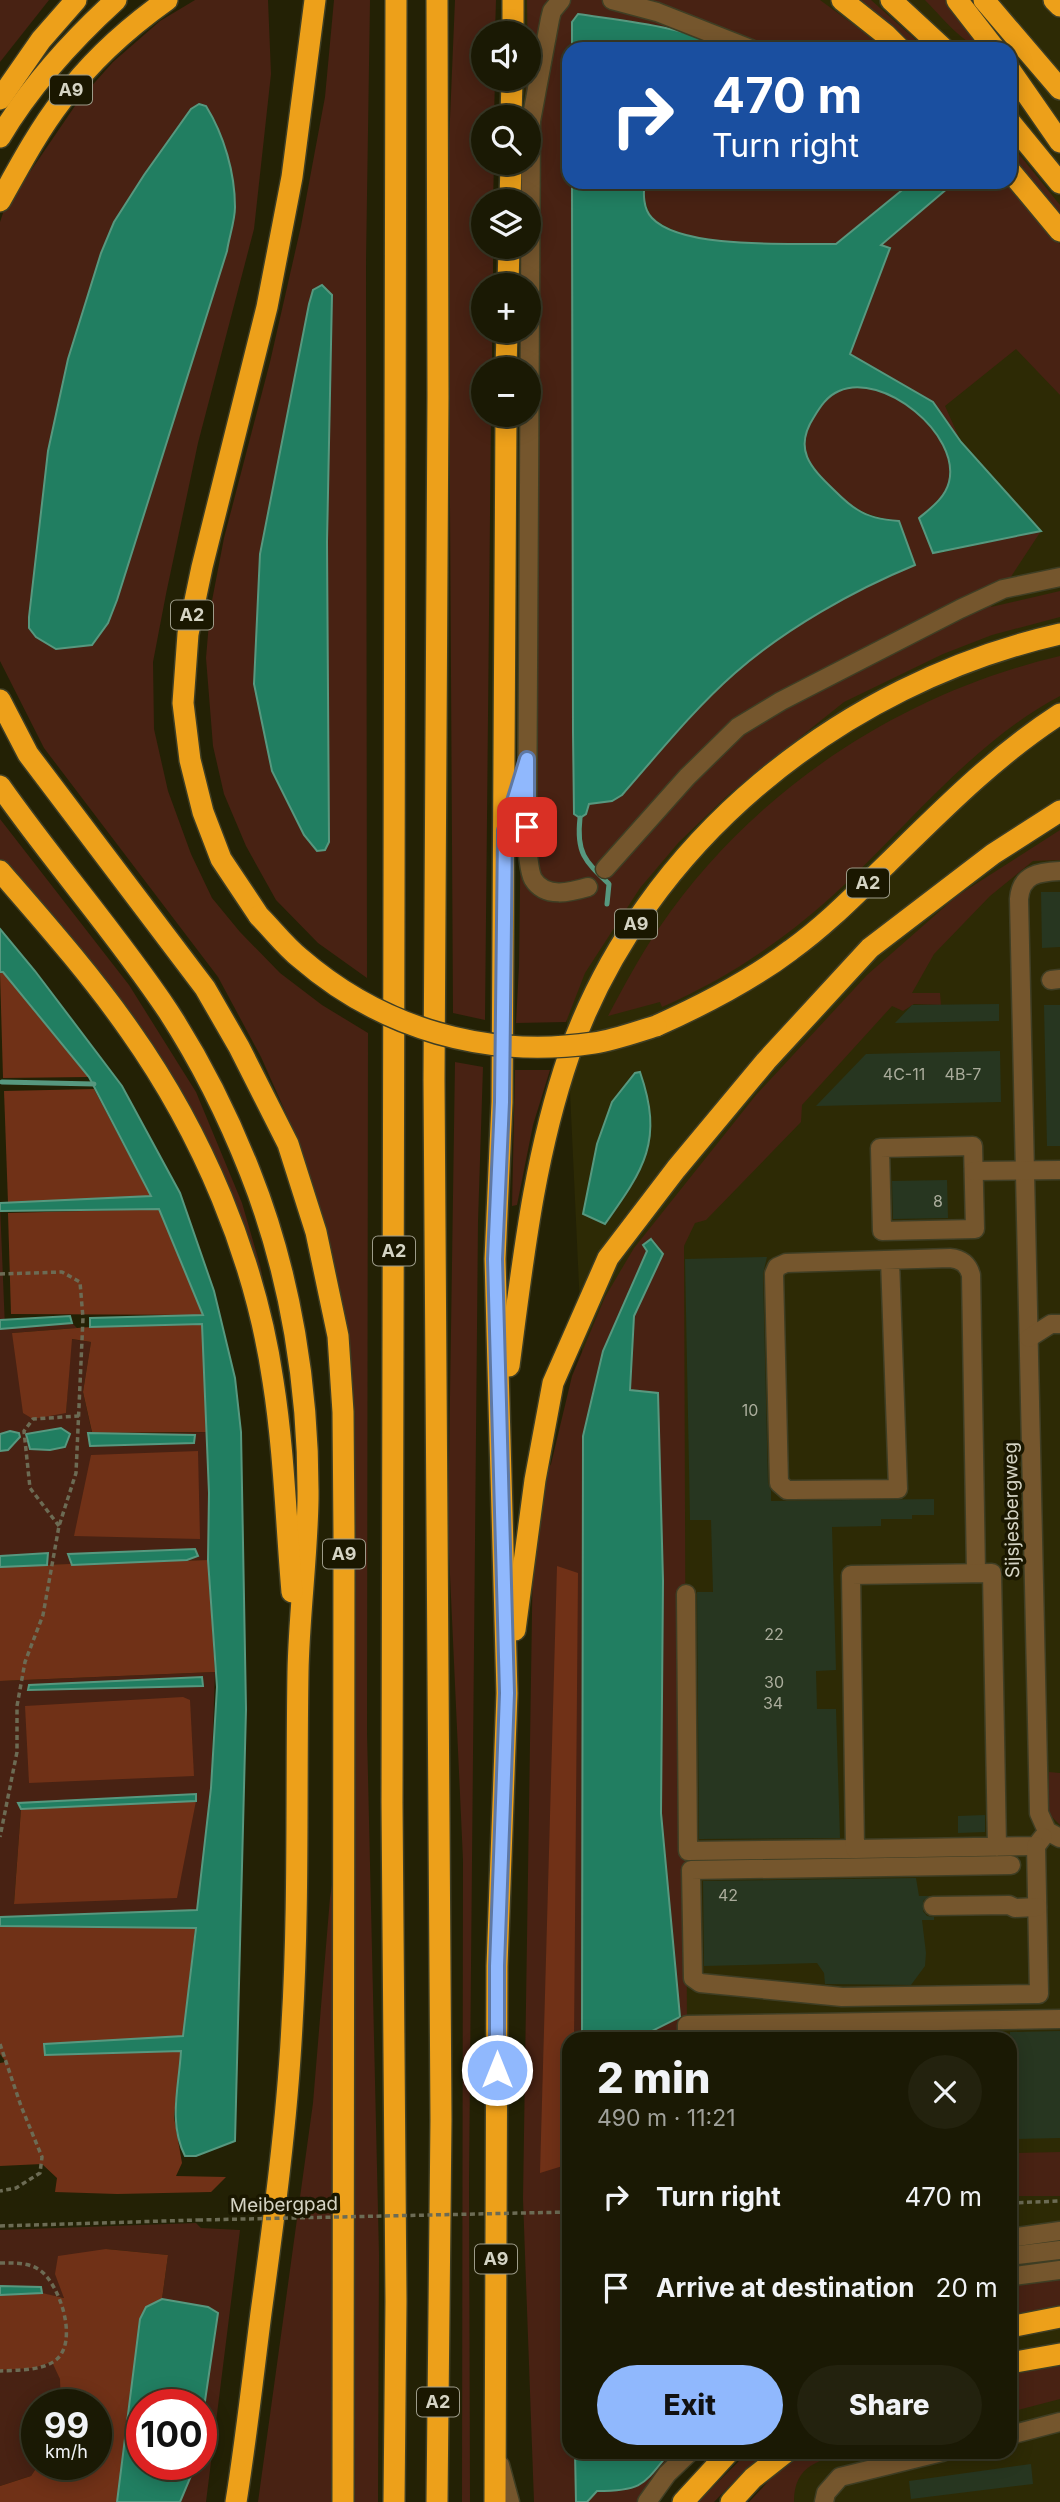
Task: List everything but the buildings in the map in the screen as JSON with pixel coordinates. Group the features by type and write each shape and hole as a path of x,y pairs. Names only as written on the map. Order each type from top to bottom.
{"highway":[{"name":"A9","path":"0,99 41,40 76,0"},
{"name":"A9","path":"0,137 49,68 116,0"},
{"name":"A9","path":"0,201 62,99 104,53 167,0"},
{"name":"A2","path":"315,0 292,177 267,307 202,567 188,634 183,704 190,760 203,813 221,859 259,916 298,957 364,1004 392,1018 463,1041 538,1048 596,1043 656,1026 715,998 792,950 859,891 1004,753 1060,714"},
{"name":"A2","path":"394,2502 396,2301 392,1775 396,0"},
{"name":"A2","path":"437,0 438,410 434,1080 441,2105 438,2502"},
{"path":"513,0 513,21"},
{"path":"842,0 894,42"},
{"path":"891,0 936,42"},
{"path":"957,0 990,42"},
{"path":"984,0 1060,89"},
{"path":"1054,0 1060,6"},
{"path":"1017,80 1060,142"},
{"path":"1017,131 1060,183"},
{"path":"1017,180 1060,231"},
{"path":"501,1427 495,1259 502,1102 506,427"},
{"name":"A9","path":"495,2502 497,1978 507,1693 501,1427 531,1200 554,1101 589,1008 643,912 690,854 752,791 801,751 841,724 901,691 949,668 1003,649 1060,634"},
{"name":"A9","path":"0,700 28,754 205,988 240,1046 288,1144 316,1233 338,1336 343,1412 344,1534 344,2502"},
{"name":"A9","path":"0,786 42,846 133,961 205,1073 252,1177 281,1268 294,1332 304,1411 308,1499 298,1667 292,2026 276,2200 236,2502"},
{"name":"A9","path":"507,1693 535,1480 553,1383 608,1258 676,1169 765,1061 870,948 993,854 1060,811"},
{"path":"0,871 88,975 131,1032 170,1093 207,1163 236,1234 256,1303 273,1380 298,1667"},
{"path":"1017,2326 1060,2318"},
{"path":"1017,2362 1060,2354"},
{"path":"683,2502 723,2459"},
{"path":"731,2502 753,2478 777,2459"}],"street":[{"path":"529,189 531,121 550,19 552,11 561,0"},
{"path":"612,0 657,12 733,42"},
{"path":"529,259 527,850 533,879 543,888 568,893 588,887"},
{"path":"605,869 687,777 738,727 780,701 960,609 1003,589 1060,577"},
{"path":"505,831 527,759"},
{"name":"Sijsjesbergweg","path":"1053,1835 1039,1813 1019,899 1026,879 1034,873 1060,872"},
{"path":"973,1146 974,1171 975,1229 882,1231 880,1148 973,1146"},
{"path":"974,1171 1060,1170"},
{"path":"890,1260 898,1489 787,1490 782,1487 778,1478 774,1274 781,1264 803,1262 955,1258 970,1270 976,1573"},
{"path":"1028,1338 1051,1324 1060,1324"},
{"path":"855,1849 851,1575 976,1573 992,1573 997,1847"},
{"path":"686,1594 688,1851 1036,1846 1053,1835"},
{"path":"1011,1865 691,1870 693,1978 700,1983 842,1997 1039,1994 1036,1846"},
{"path":"934,1910 1009,1905 1015,1908 1037,1907"},
{"path":"687,2032 687,2025 1060,2019"},
{"path":"1017,2237 1060,2231"},
{"path":"1017,2255 1060,2250"},
{"path":"1017,2276 1060,2270"},
{"path":"1017,2433 1060,2422"},
{"path":"496,2451 510,2502"},
{"path":"647,2502 667,2474 683,2459"},
{"path":"824,2502 826,2493 840,2477 913,2459"}],"path":[{"path":"0,1274 62,1272 80,1282 83,1318 76,1474 59,1526 43,1615 25,1662 20,1685 17,1752 0,1837"},
{"path":"59,1526 30,1488 24,1431 33,1419 79,1416"},
{"path":"0,2043 42,2157 40,2173 16,2188 0,2191"},
{"path":"1017,2203 1060,2201"},
{"name":"Meibergpad","path":"0,2226 562,2212"},
{"path":"0,2263 29,2264 52,2281 68,2331 64,2351 56,2360 33,2368 0,2371"}],"shaded area":[{"path":"0,0 49,0 0,62"},
{"path":"195,0 268,0 271,74 254,229 198,443 153,662 154,729 168,791 191,854 212,898 280,973 322,1005 368,1033 367,1733 379,2255 378,2502 258,2502 313,2103 330,1898 354,1735 349,1339 314,1198 289,1120 261,1057 218,977 44,748 0,661 0,222 4,210 79,100 113,62 160,21","holes":["199,104 235,208 227,251 117,600 29,628 48,451 68,359 101,253 114,222 144,175 191,109"]},
{"path":"334,0 370,0 366,262 367,978 318,943 276,900 246,846 224,794 213,746 206,658 210,611 224,538 270,362 301,226 325,97","holes":["332,295 317,851 304,835 272,771 254,684"]},
{"path":"455,0 496,0 495,21 471,21 471,91 495,91 494,105 471,105 471,175 494,175 493,189 471,189 471,259 493,259 493,273 471,273 471,343 492,343 492,357 471,357 471,427 491,427 485,1020 453,1013 448,166"},
{"path":"522,0 1060,0 1060,2502 784,2502 782,2459 1017,2459 1017,2032 597,2032 605,1846 539,427 541,357 536,357 535,343 541,343 541,273 532,273 531,259 541,259 541,189 528,189 527,175 541,175 541,105 524,105 524,91 541,91 541,21 522,21"},
{"path":"527,0 820,0 875,42 688,42 572,22 572,42 562,42 562,189 572,189 573,732 586,814 589,804 612,801 622,795 705,702 735,673 775,641 820,612 914,565 899,521 874,516 844,500 827,484 807,455 804,443 807,429 826,400 842,389 866,387 902,401 933,430 944,447 950,465 949,482 941,497 919,518 940,553 1041,531 991,607 1060,591 1060,617 992,635 943,654 844,702 728,795 679,842 640,888 585,973 566,1022 516,1023 519,966 525,427 541,427 541,357 525,357 525,343 541,343 541,273 525,273 525,259 541,259 541,189 525,189 525,175 541,175 541,105 525,105 526,91 541,91 541,21 527,21"},
{"path":"856,0 871,0 918,42 904,42"},
{"path":"925,0 945,0 978,42 969,42"},
{"path":"578,14 675,30 715,42 572,42 572,22"},
{"path":"199,104 206,106 212,117 231,168 235,207 227,251 108,623 92,645 56,649 36,637 29,628 29,617 48,451 68,359 101,253 114,222 191,109"},
{"path":"1017,152 1060,205 1060,219 1017,167"},
{"path":"572,189 644,189 644,201 652,218 667,228 687,235 739,243 836,244 903,189 947,189 881,245 890,248 850,354 933,402 961,442 1041,531 933,553 919,518 941,498 949,482 949,463 943,445 931,427 915,411 896,398 876,390 857,387 839,391 821,406 808,428 805,439 807,457 818,473 851,506 873,517 899,521 915,565 868,586 776,641 705,701 622,795 612,801 589,804 586,814 580,818 574,814"},
{"path":"645,189 903,189 836,244 740,243 691,236 651,217 644,198"},
{"path":"947,189 1013,189 1060,244 1060,395 1016,349 945,406 961,442 933,402 850,354 890,248 880,246"},
{"path":"322,285 332,295 327,542 329,842 325,850 317,851 304,835 272,771 254,684 260,554 309,304 313,290"},
{"path":"1060,656 1060,696 1029,714 972,759 843,886 802,922 735,969 687,995 662,1007 660,1002 608,1016 659,928 696,879 738,833 784,792 834,755 887,723 942,695 1000,673"},
{"path":"0,819 129,985 196,1092 242,1203 260,1265 273,1326 213,1159 0,861"},
{"path":"1060,830 1060,860 1033,861 990,896 934,954 912,993 940,993 941,1005 914,1004 903,1011 892,1006 802,1105 801,1122 706,1220 695,1223 684,1246 687,2032 649,2032 680,2017 661,1813 663,1581 658,1394 630,1390 634,1316 655,1268 661,1261 647,1250 603,1351 583,1436 582,2032 562,2032 562,2459 575,2459 576,2502 534,2502 523,2199 533,1548 542,1479 551,1464 572,1376 605,1297 634,1248 756,1095 867,975 957,896"},
{"path":"0,929 122,1086 180,1193 214,1291 235,1378 241,1432 246,1709 235,2141 196,2156 185,2156 177,2130 176,2104 181,2051 45,2055 44,2044 183,2036 196,1928 0,1926 0,1917 197,1910 211,1788 217,1687 208,1560 209,1493 202,1324 90,1327 90,1318 203,1315 159,1209 0,1211 0,1203 151,1196 89,1077 3,972 0,972"},
{"path":"0,972 6,974 89,1077 3,1078"},
{"path":"455,1062 483,1067 478,1222 469,2181 470,2502 462,2502 463,1860 448,1531"},
{"path":"515,1070 550,1070 533,1125 517,1205 512,1206"},
{"path":"640,1072 647,1096 650,1136 640,1170 605,1224 583,1214 597,1144 612,1102 635,1073"},
{"path":"94,1089 151,1197 8,1203 4,1091"},
{"path":"0,1204 5,1328 72,1323 77,1328 12,1333 66,1413 71,1339 91,1342 83,1392 92,1433 89,1433 193,1443 194,1435 131,1434 206,1432 208,1560 0,1566 0,1451 8,1450 20,1437 10,1431 0,1434"},
{"path":"159,1209 203,1315 11,1314 8,1213"},
{"path":"651,1239 663,1254 634,1316 630,1390 658,1393 663,1581 661,1813 680,2017 650,2032 582,2032 583,1436 603,1351 647,1251 643,1245"},
{"path":"70,1316 72,1323 0,1329 0,1320"},
{"path":"202,1323 206,1432 88,1433 92,1432 83,1392 91,1342 72,1339 66,1413 33,1419 23,1413 12,1333"},
{"path":"61,1428 70,1434 65,1447 50,1450 30,1449 26,1434"},
{"path":"10,1431 19,1433 20,1437 8,1450 0,1451 0,1434"},
{"path":"88,1433 195,1435 194,1443 90,1446"},
{"path":"198,1451 200,1539 74,1536 91,1455"},
{"path":"195,1549 198,1556 187,1560 72,1565 68,1554"},
{"path":"48,1553 47,1565 0,1567 0,1556"},
{"path":"208,1560 215,1672 0,1681 0,1566"},
{"path":"557,1566 578,1573 574,2032 562,2032 562,2166 540,2173"},
{"path":"215,1672 211,1788 197,1911 0,1920 0,1681","holes":["195,1794 196,1801 14,1904 21,1809 18,1804"]},
{"path":"202,1677 203,1686 28,1690 29,1685"},
{"path":"183,1697 190,1700 194,1776 29,1783 25,1706"},
{"path":"1049,1772 1060,1773 1060,1825 1049,1814"},
{"path":"196,1794 196,1801 21,1809 18,1803"},
{"path":"196,1801 177,1898 14,1904 21,1809"},
{"path":"197,1911 174,2117 182,2163 176,2176 226,2177 211,2192 55,2192 57,2178 42,2164 0,2166 0,2063 6,2062 0,2054 0,1920"},
{"path":"1060,2152 1060,2196 1017,2196 1017,2153"},
{"path":"196,2223 201,2228 240,2230 217,2414 217,2389 207,2389 218,2313 208,2307 162,2299 168,2255 106,2249 65,2298 0,2286 0,2230"},
{"path":"106,2249 168,2255 162,2299 146,2307 140,2319 131,2389 126,2389 126,2430 117,2502 0,2502 0,2486 21,2479 112,2480 112,2389 60,2389 60,2379 52,2362 34,2368 0,2370 0,2295 42,2293 64,2298 55,2274 58,2256"},
{"path":"1060,2277 1060,2306 1017,2314 1017,2283"},
{"path":"0,2286 41,2287 42,2293 0,2295"},
{"path":"162,2299 208,2307 218,2313 207,2389 131,2389 140,2319 146,2307"},
{"path":"52,2362 61,2378 61,2389 21,2389 21,2479 0,2486 0,2370 34,2368"},
{"path":"1060,2366 1060,2399 1017,2410 1017,2373"},
{"path":"126,2430 126,2480 189,2480 180,2502 117,2502"},
{"path":"575,2459 664,2459 641,2484 624,2490 597,2491 587,2502 576,2502"},
{"path":"664,2459 679,2459 642,2502 587,2502 597,2491 633,2487 654,2472"},
{"path":"741,2459 758,2459 714,2502 698,2502"},
{"path":"795,2459 826,2459 804,2472 795,2489 794,2502 749,2502 778,2471"},
{"path":"189,2480 209,2480 206,2502 180,2502"}],"waterway":[{"path":"580,818 581,848 588,862 609,884 607,904"},
{"path":"2,1082 94,1084"}],"route":[{"path":"497,2070 497,1966 507,1693 495,1259 502,1102 505,831 527,759 527,827"}]}
